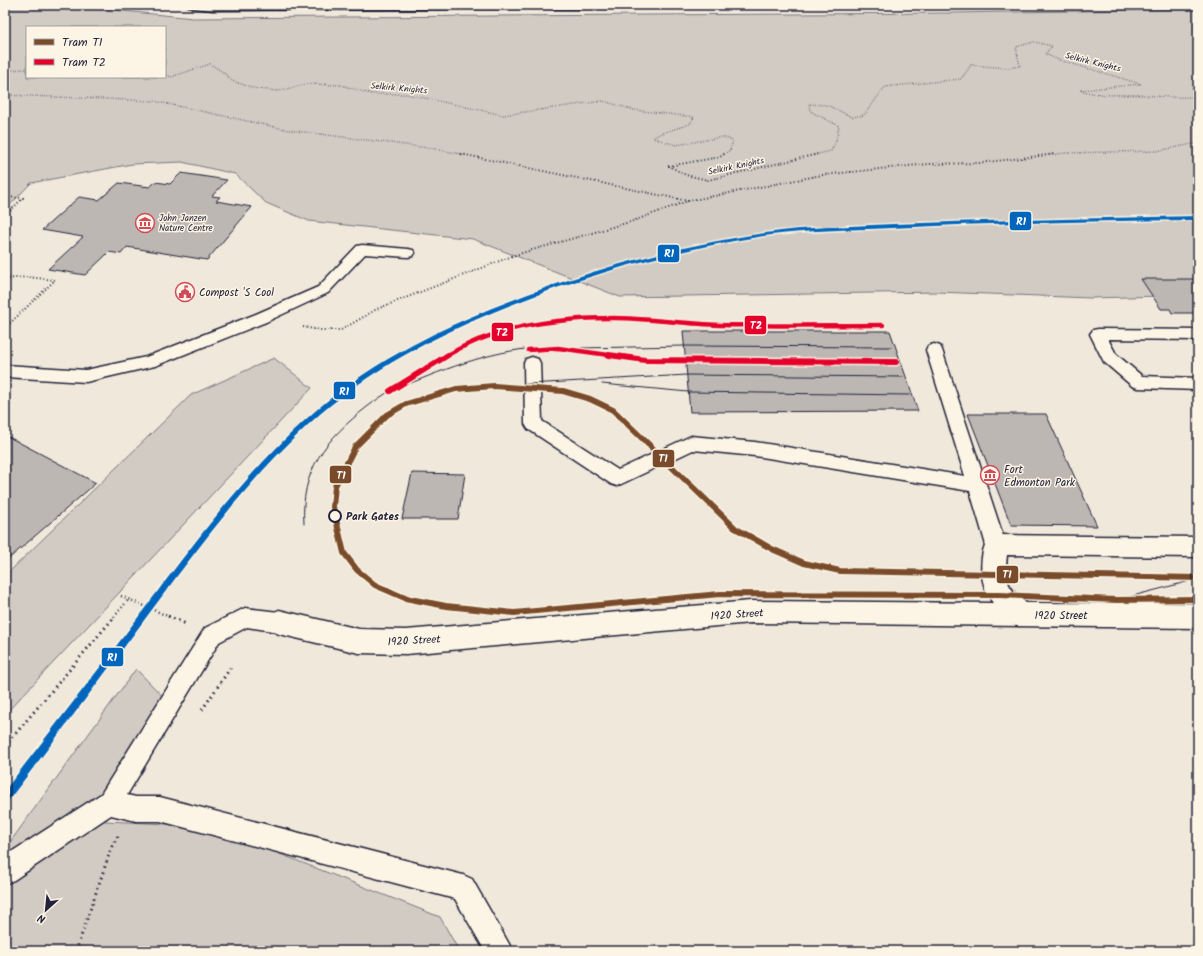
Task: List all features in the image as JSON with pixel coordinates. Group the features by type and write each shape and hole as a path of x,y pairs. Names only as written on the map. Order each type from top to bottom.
{"street":[{"path":"193,5 222,7 634,5"},
{"path":"1022,614 1000,595 993,575 996,545 1198,547"},
{"name":"1920 Street","path":"279,622 359,641 406,642 751,612 1198,616"}],"lane":[{"path":"5,371 86,376 149,362 261,318 323,290 362,249 408,253"},
{"path":"1198,335 1098,334 1110,358 1138,382 1198,384"},
{"path":"934,350 996,545"},
{"path":"532,363 534,424 617,479 691,443 755,449 977,485"},
{"path":"5,871 109,802 212,635 245,617 279,622"},
{"path":"109,802 136,809 160,809 463,888 500,951"}],"path":[{"name":"Selkirk Knights","path":"166,74 171,77 210,64 223,72 232,81 257,89 278,90 308,84 341,85 371,94 406,94 503,115 603,102 634,110 686,115 694,118 690,124 659,134 653,138 676,145 723,137 733,141 730,150 720,157 669,166 686,175 708,180 831,151 836,141 839,126 810,111 809,104 827,105 852,117 864,115 885,87 961,79 971,65 984,64 1009,70 1020,66 1016,47 1034,42 1052,46 1045,54 1057,61 1122,77 1141,84 1125,87 1099,86 1080,90 1095,96 1142,94 1184,99 1198,96"},
{"path":"5,70 26,69"},
{"path":"5,95 154,101 289,130 436,150 688,201"},
{"path":"261,318 320,330 341,330 376,309 515,255 633,221 688,201 822,174 928,164 979,163 1066,153 1157,151 1198,143"},
{"path":"5,197 23,198 5,216"},
{"path":"5,279 28,276 55,280 5,328"},
{"path":"121,596 212,635"},
{"path":"5,746 129,599"}],"shaded area":[{"path":"5,5 63,5 193,18 949,13 1198,9 1198,295 1091,298 937,292 620,297 473,239 309,221 266,203 235,174 182,162 132,164 31,183 5,210"},
{"path":"274,358 312,388 5,714 5,576 191,395"},
{"path":"136,669 173,707 105,821 209,826 440,917 459,951 5,951 5,849"}],"building":[{"name":"John Janzen Nature Centre","path":"181,173 227,180 212,196 220,197 216,201 252,207 207,260 127,247 121,254 109,252 85,275 48,269 83,237 42,230 79,197 99,200 119,183 150,187 155,182 170,184"},
{"path":"1141,279 1198,279 1198,313 1172,313 1170,309 1161,309"},
{"path":"683,331 890,331 918,411 690,412"},
{"path":"968,414 1046,414 1097,526 1011,525"},
{"path":"5,435 96,483 5,562"},
{"path":"412,473 465,474 458,519 402,519"}],"tram line":[{"path":"304,524 306,487 311,472 319,457 339,431 378,399 442,357 461,347 493,334 545,322 597,318 728,326 883,325"},
{"name":"T2","path":"390,391 461,347 488,336 517,328 578,319 614,318 718,325 883,325"},
{"path":"581,348 684,346 891,347"},
{"path":"411,383 484,357 540,348 570,349 647,360 896,362"},
{"name":"T2","path":"528,350 558,348 645,360 896,362"},
{"path":"494,386 687,375 903,377"},
{"path":"602,384 688,392 910,395"},
{"name":"T1","path":"1198,578 840,571 804,563 772,549 735,528 613,410 590,399 563,391 494,386 456,389 406,404 387,415 355,447 335,486 333,507 344,553 357,570 375,585 405,598 446,606 514,613 720,594 1000,595 1117,600 1198,599"},
{"path":"1117,600 1198,579"}],"transit line":[{"name":"R1","path":"5,798 204,536 243,488 285,442 356,382 410,349 437,335 494,309 607,270 692,248 767,234 820,229 968,222 1198,218"}],"place":[{"name":"John Janzen Nature Centre","path":"145,223"},
{"name":"Compost 'S Cool","path":"185,292"},
{"name":"Fort Edmonton Park","path":"990,475"},
{"name":"Park Gates","path":"335,516"}]}
